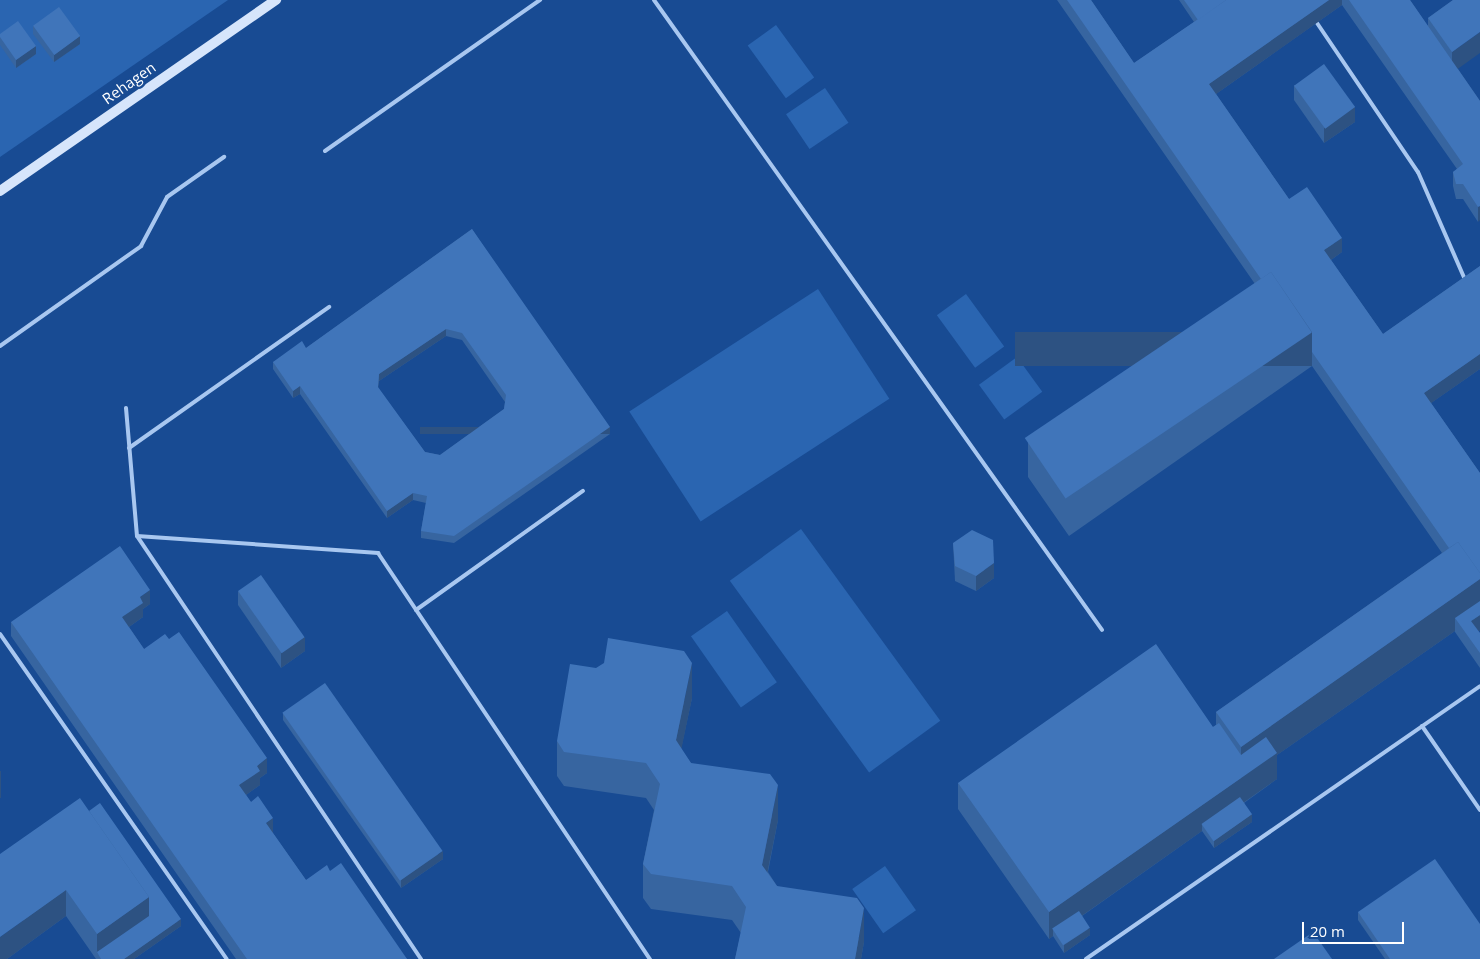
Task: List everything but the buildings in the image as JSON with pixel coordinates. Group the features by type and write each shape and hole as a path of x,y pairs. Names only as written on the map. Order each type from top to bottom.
{"street":[{"name":"Rehagen","path":"0,191 276,0"}],"lane":[{"path":"325,151 540,0"},
{"path":"654,0 1102,630"},
{"path":"1317,23 1418,172 1468,289"},
{"path":"0,346 141,246 167,197 224,157"},
{"path":"129,448 329,307"},
{"path":"126,408 137,536 421,959"},
{"path":"416,610 583,491"},
{"path":"137,536 378,553 650,959"},
{"path":"0,634 227,959"},
{"path":"1086,959 1480,686"},
{"path":"1422,726 1480,810"}],"shaded area":[{"path":"0,0 228,0 0,157"},
{"path":"776,25 814,78 786,98 748,46"},
{"path":"825,88 848,123 810,149 786,114"},
{"path":"818,289 889,399 701,521 629,412"},
{"path":"966,294 1004,347 975,368 937,315"},
{"path":"1017,357 1042,392 1004,419 979,385"},
{"path":"801,529 940,721 869,772 730,581"},
{"path":"727,611 777,682 741,708 691,636"},
{"path":"885,866 916,910 883,933 852,889"}]}
